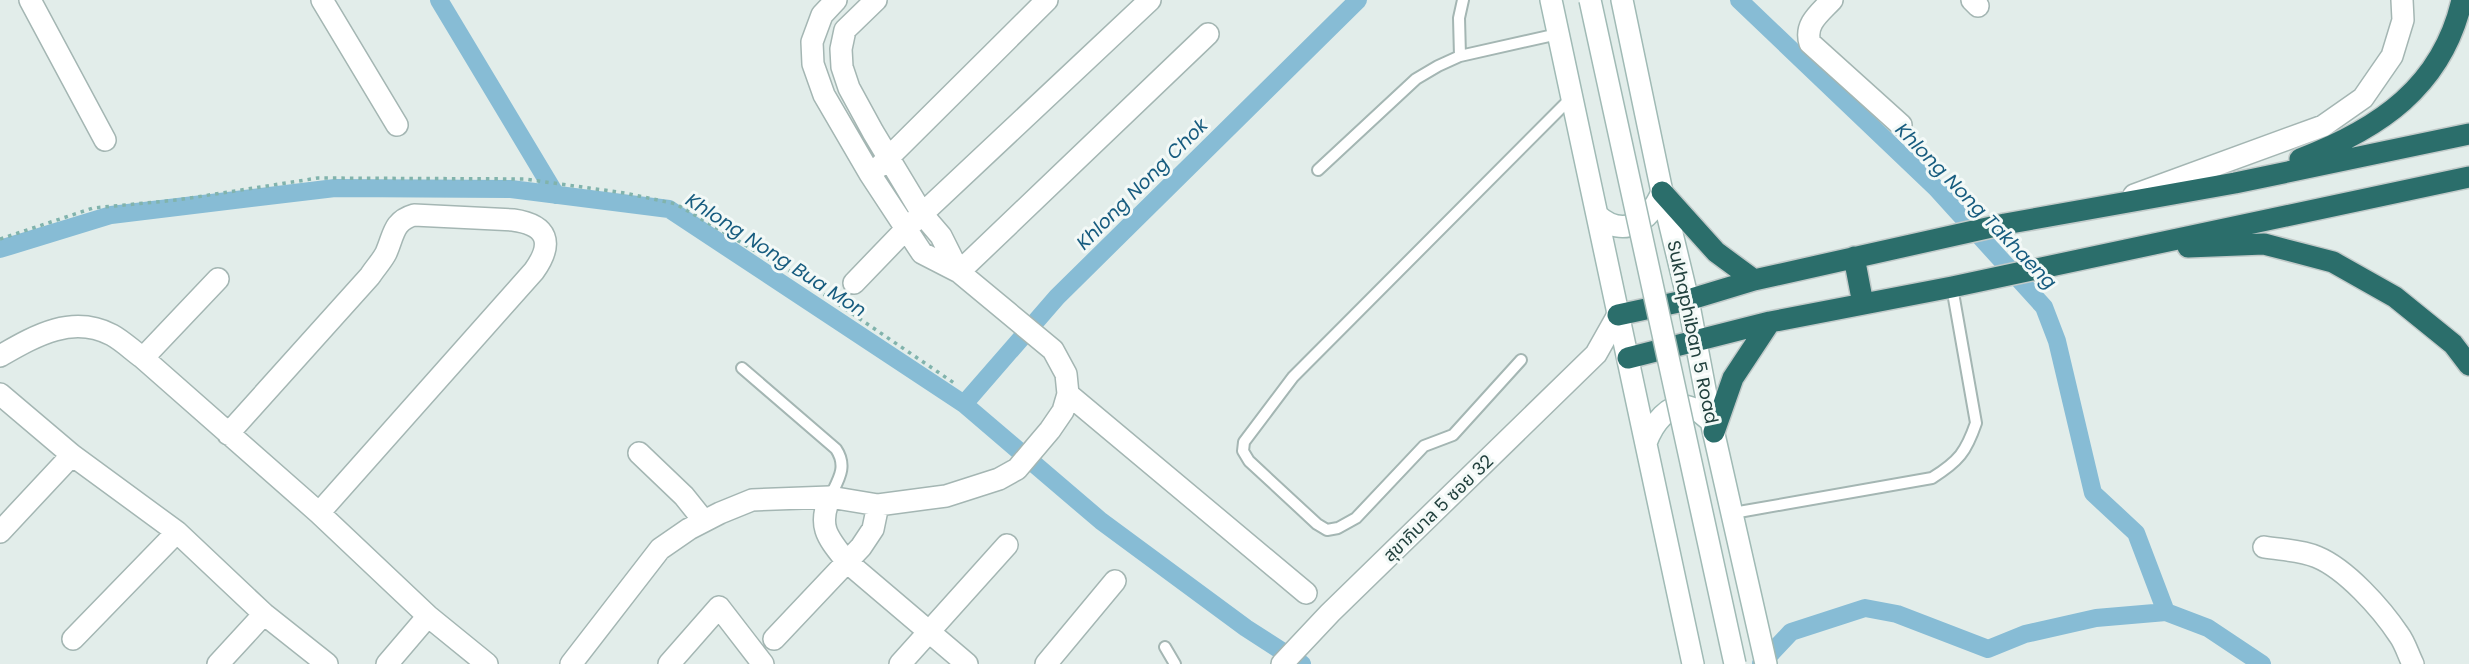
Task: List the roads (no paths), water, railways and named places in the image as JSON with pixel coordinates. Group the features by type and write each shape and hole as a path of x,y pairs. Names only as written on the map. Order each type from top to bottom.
{"highway":[{"path":"2235,183 2320,151 2362,131 2409,98 2445,49 2462,0"},
{"path":"1618,315 1688,300 1754,280 1942,238 2109,204 2235,183 2469,134"},
{"path":"1628,358 1770,322 1954,287 2469,177"},
{"path":"1662,192 1716,253 1754,280"},
{"path":"2133,248 2264,244 2333,262 2395,298 2453,344 2469,365"},
{"path":"1854,257 1863,304"},
{"path":"1712,427 1733,379 1770,322"}],"street":[{"path":"30,0 105,140"},
{"path":"322,0 397,125"},
{"path":"571,664 660,549 704,521 752,500 830,497 878,505 946,496 999,479 1017,469 1063,411 1069,383 1062,362 1053,350 959,272 922,253 870,174 824,95 814,64 812,42 822,15 836,0"},
{"path":"876,0 845,30 841,49 842,67 849,88 889,159 923,215 941,236 959,272"},
{"path":"870,174 889,159 1047,0"},
{"path":"854,283 905,230 1150,0"},
{"path":"1551,0 1693,664"},
{"name":"Sukhaphiban 5 Road","path":"1590,0 1735,664"},
{"name":"Sukhaphiban 5 Road","path":"1622,0 1662,192 1688,300 1712,427 1764,655"},
{"path":"1832,0 1810,24 1807,34 1810,43 1901,125"},
{"path":"2109,204 2323,126 2363,97 2392,56 2403,20 2402,0"},
{"path":"959,272 1208,34"},
{"path":"1597,215 1605,223 1633,225 1649,215 1656,207 1662,192"},
{"path":"228,434 370,276 384,256 396,227 404,218 414,215 513,220 528,222 539,229 547,241 534,271 319,513"},
{"path":"922,253 941,236"},
{"path":"142,358 218,279"},
{"name":"สุขาภิบาล 5 ซอย 32","path":"1282,664 1596,354 1618,315"},
{"path":"0,356 36,335 63,327 82,325 114,336 319,513 428,616 487,664"},
{"path":"1596,354 1628,358"},
{"path":"0,394 72,456 177,532 264,614 327,664"},
{"path":"1068,394 1306,593"},
{"path":"1646,443 1651,427 1667,411 1684,406 1692,408 1712,427"},
{"path":"639,453 684,496 704,521"},
{"path":"0,532 72,456"},
{"path":"830,497 822,522 833,544 847,562 967,664"},
{"path":"774,639 861,547 873,529 878,505"},
{"path":"73,639 177,532"},
{"path":"900,664 1007,545"},
{"path":"2264,547 2303,553 2319,558 2341,571 2399,635 2413,664"},
{"path":"1046,664 1115,582"},
{"path":"669,664 719,607 763,664"},
{"path":"218,664 264,614"},
{"path":"387,664 428,616"}],"lane":[{"path":"1460,56 1463,0"},
{"path":"1318,170 1416,79 1438,66 1460,56 1558,34"},
{"path":"1521,360 1453,435 1424,446 1356,519 1338,528 1327,530 1317,524 1249,461 1243,451 1244,442 1293,377 1572,97"},
{"path":"1733,513 1932,478 1954,464 1969,442 1976,423 1954,287"},
{"path":"742,368 836,449 843,461 843,468 830,497"},
{"path":"1165,647 1175,664"}],"waterway":[{"path":"439,0 556,195"},
{"name":"Khlong Nong Chok","path":"964,404 1057,297 1358,0"},
{"name":"Khlong Nong Takhaeng","path":"1739,0 1936,188 2044,307 2057,341 2093,493 2136,533 2166,612"},
{"name":"Khlong Nong Bua Mon","path":"0,249 111,215 335,188 511,189 669,209 964,404 1101,521 1246,628 1302,664"},
{"name":"Khlong Nong Bua Mon","path":"1761,664 1791,632 1865,608 1897,614 1988,649 2025,634 2096,618 2166,612 2208,628 2262,664"}]}
